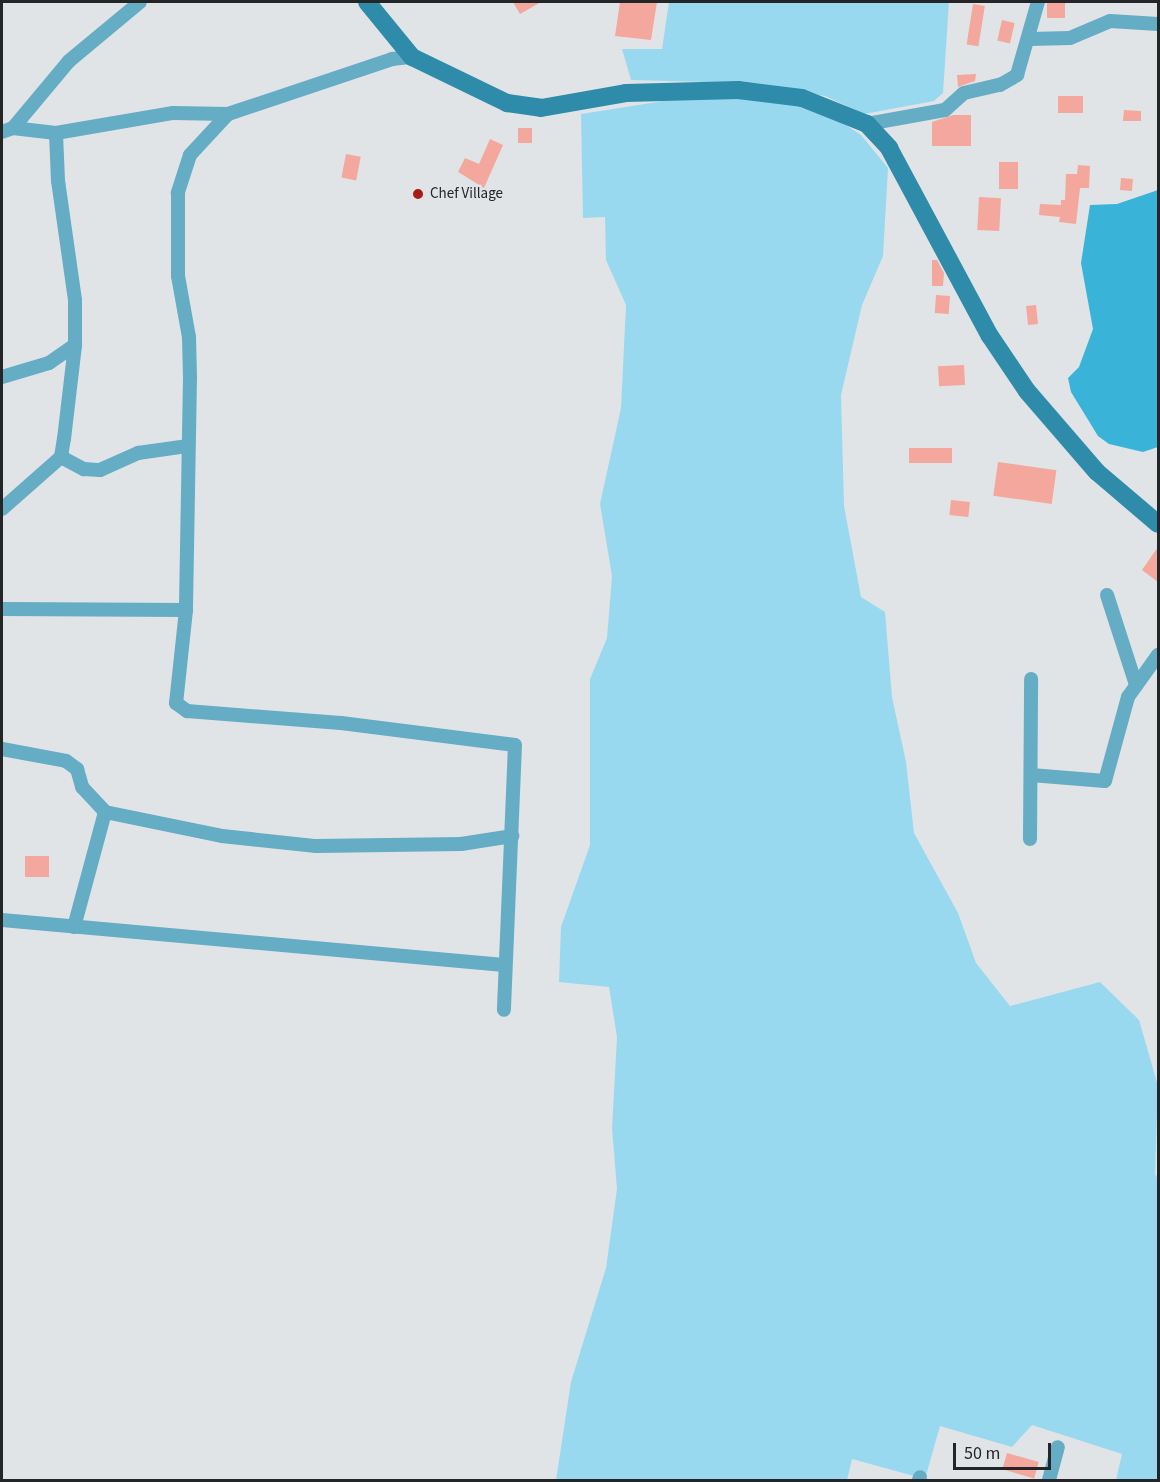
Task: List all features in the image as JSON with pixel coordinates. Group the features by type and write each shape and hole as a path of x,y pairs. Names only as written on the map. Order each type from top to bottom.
{"street":[{"path":"7,130 69,62 140,2"},
{"path":"367,2 412,57 487,95 526,107 626,93 738,90 802,98 867,124 889,148 990,336 1027,391 1097,472 1158,524"},
{"path":"867,124 945,110 964,93 1000,85 1017,75 1030,39 1038,2"},
{"path":"1030,39 1070,38 1110,21 1158,24"},
{"path":"7,130 56,132 172,113 228,114 392,59 412,57"},
{"path":"228,114 190,155 178,193 178,276 189,337 186,610 176,703 180,708 510,742 518,752 504,965 504,1010"},
{"path":"2,508 61,457 75,345 75,300 58,181 56,132"},
{"path":"2,376 49,363 75,345"},
{"path":"61,457 84,468 100,470 138,453 187,446"},
{"path":"1107,595 1136,685"},
{"path":"2,609 186,610"},
{"path":"1031,775 1105,781 1128,697 1158,655"},
{"path":"1030,839 1031,679"},
{"path":"2,749 66,761 77,769 82,787 105,812 222,836 316,846 461,844 512,836"},
{"path":"74,927 105,812"},
{"path":"2,920 504,965"},
{"path":"1048,1480 1058,1447"}],"shaded area":[{"path":"669,2 949,2 943,93 934,101 864,114 825,96 748,83 631,80 622,49 662,49"},
{"path":"733,98 795,105 834,117 861,135 888,168 883,256 862,305 841,395 844,506 861,597 885,612 892,697 906,762 914,833 958,913 976,963 1010,1006 1100,982 1139,1020 1158,1086 1155,1174 1158,1179 1158,1480 1116,1480 1122,1454 1032,1425 1012,1447 940,1426 925,1479 852,1459 847,1480 556,1480 571,1382 606,1268 617,1189 612,1128 617,1037 609,987 559,982 561,927 590,845 590,679 607,638 612,576 600,504 621,408 626,305 606,260 605,217 583,218 581,114 670,100"},
{"path":"1158,190 1158,447 1143,452 1109,444 1098,436 1071,392 1068,378 1079,367 1093,329 1081,263 1090,205 1117,204"}],"building":[{"path":"513,2 541,2 520,14"},
{"path":"620,2 657,2 651,40 615,36"},
{"path":"1047,2 1065,2 1065,18 1047,18"},
{"path":"973,4 985,6 978,46 967,44"},
{"path":"1002,20 1015,23 1010,43 997,40"},
{"path":"976,74 975,81 958,87 957,75"},
{"path":"1058,96 1083,96 1083,113 1058,113"},
{"path":"1124,110 1141,111 1141,121 1123,121"},
{"path":"953,115 971,115 971,146 932,146 932,122"},
{"path":"518,128 532,128 532,143 518,143"},
{"path":"490,139 503,145 484,188 458,172 465,158 479,164"},
{"path":"346,154 361,157 356,180 341,178"},
{"path":"999,162 1018,162 1018,189 999,189"},
{"path":"1078,165 1090,166 1089,188 1080,188 1076,224 1059,222 1060,217 1039,215 1040,204 1061,205 1061,200 1065,200 1066,174 1077,174"},
{"path":"1121,178 1133,179 1132,191 1120,190"},
{"path":"979,197 1001,198 999,231 977,230"},
{"path":"932,260 937,260 944,273 943,286 932,286"},
{"path":"936,295 950,296 949,314 935,313"},
{"path":"1036,305 1038,324 1028,325 1026,306"},
{"path":"964,365 965,385 939,386 938,366"},
{"path":"909,448 952,448 952,463 909,463"},
{"path":"998,462 1056,470 1052,504 993,496"},
{"path":"951,500 970,502 968,517 949,515"},
{"path":"1158,547 1158,582 1142,570"},
{"path":"25,856 49,856 49,877 25,877"},
{"path":"1007,1453 1039,1462 1034,1478 1002,1469"}],"place":[{"name":"Chef Village","path":"418,194"}]}
